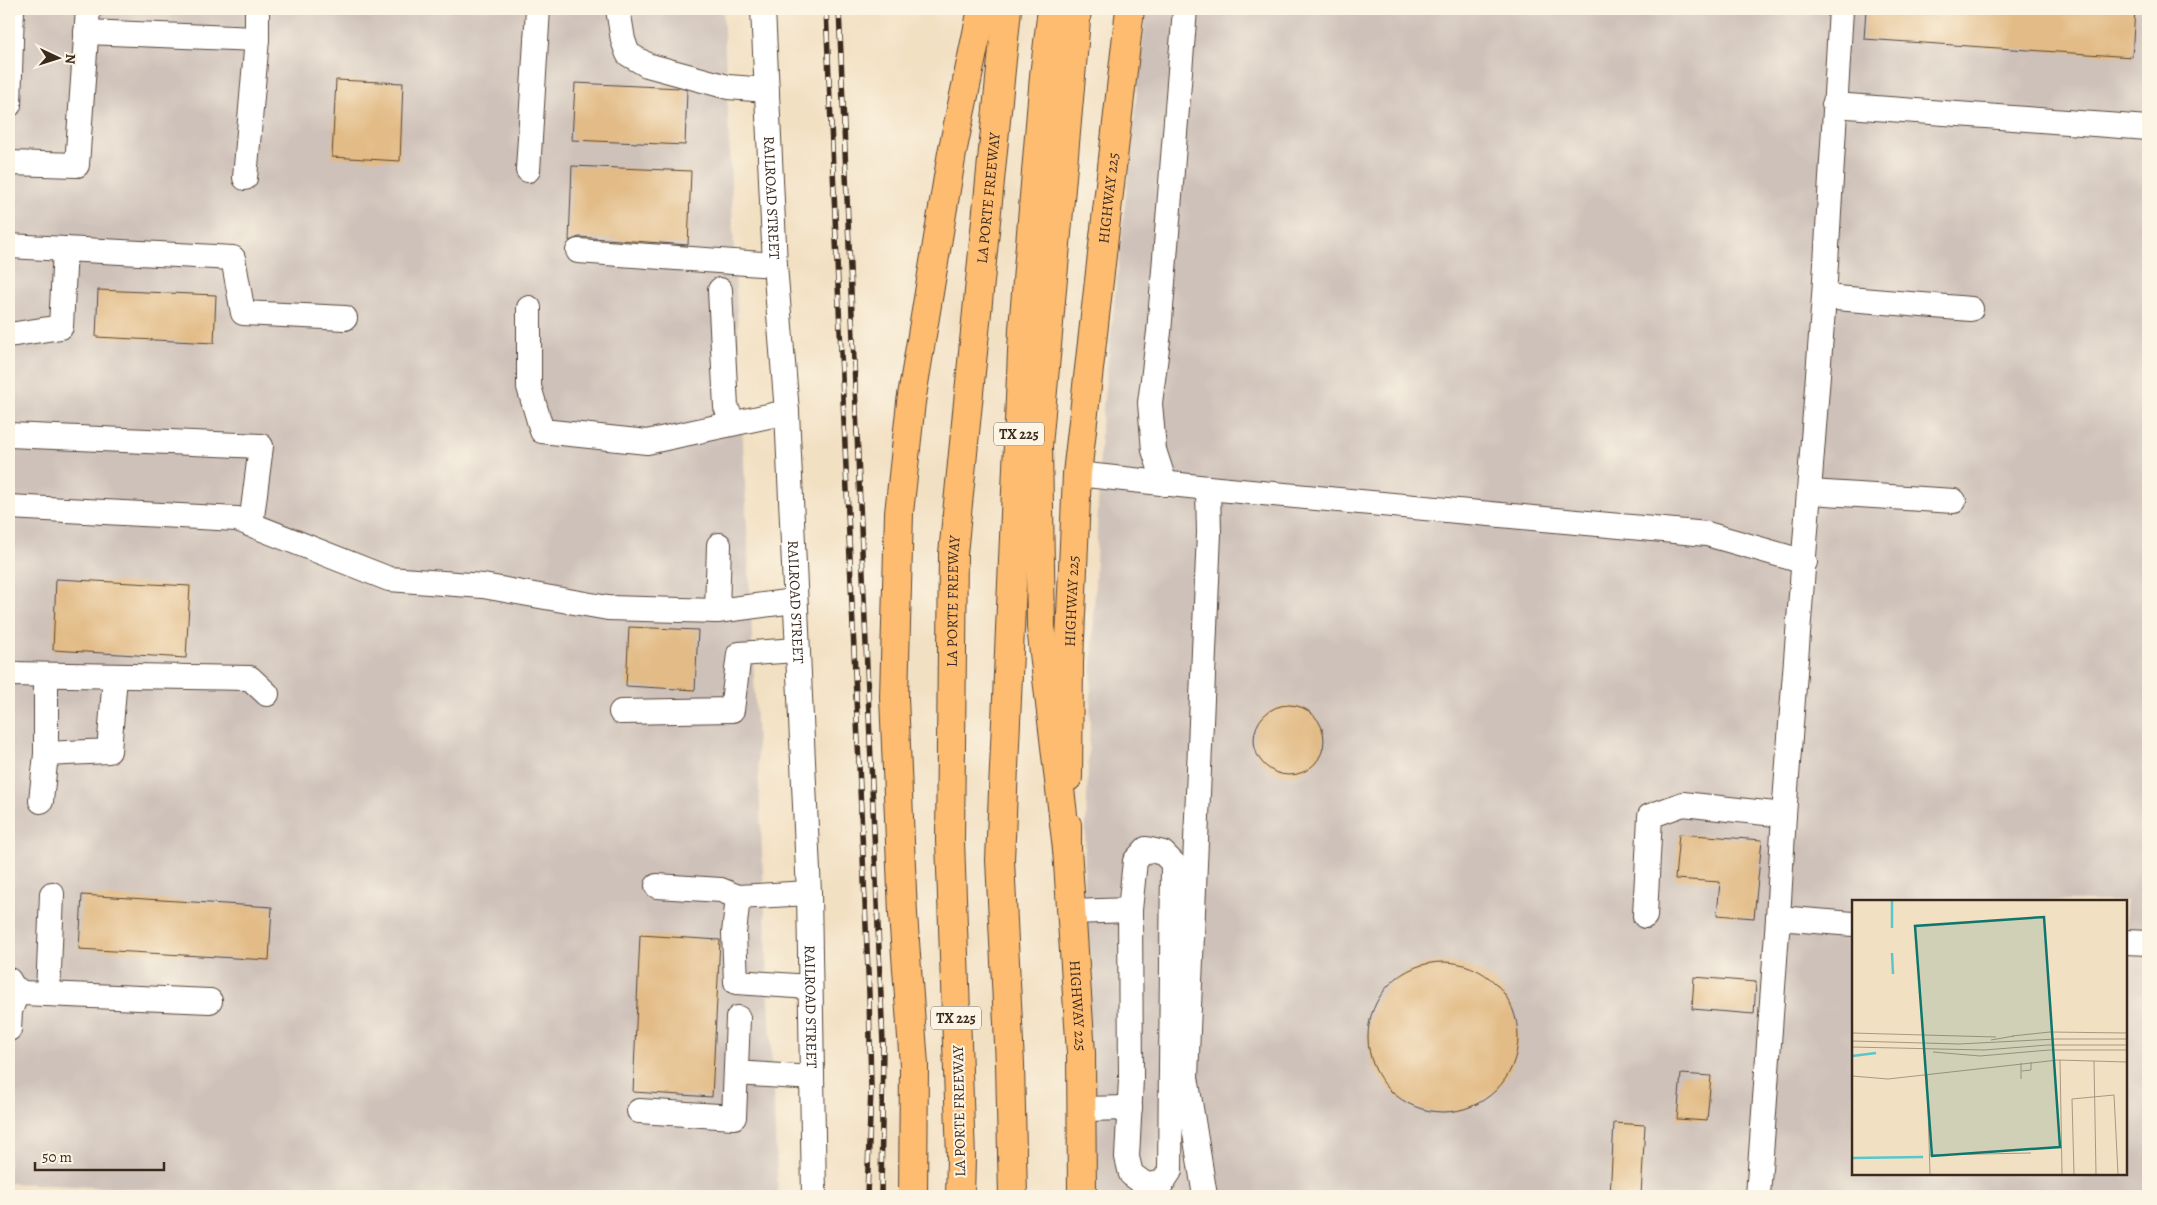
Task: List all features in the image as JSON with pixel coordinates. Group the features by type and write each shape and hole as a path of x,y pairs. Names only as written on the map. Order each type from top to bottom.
{"main road":[{"path":"913,1196 914,1065 903,914 894,697 900,513 912,392 952,153 982,9"},
{"name":"LA PORTE FREEWAY","path":"960,1196 961,1158 950,840 953,554 1007,9"},
{"name":"TX 225","path":"1014,1196 1000,860 1023,329 1044,76 1052,9"},
{"path":"1067,849 1041,627 1038,446 1078,9"},
{"name":"HIGHWAY 225","path":"1082,1196 1081,1053 1067,849 1069,662 1077,474 1130,9"}],"street":[{"path":"9,105 12,9"},
{"path":"9,163 77,165 88,9"},
{"path":"245,178 257,39 257,9"},
{"path":"528,170 538,9"},
{"path":"618,9 623,40 628,54 647,65 728,87 768,90"},
{"path":"747,9 763,9"},
{"name":"RAILROAD STREET","path":"763,9 776,265 787,412 794,601 809,893 814,1196"},
{"path":"1166,484 1154,450 1150,403 1159,332 1185,9"},
{"path":"1758,1196 1784,815 1824,297 1841,9"},
{"path":"86,32 257,39"},
{"path":"1834,106 2148,128"},
{"path":"9,246 233,258 243,313 345,318"},
{"path":"9,335 61,326 65,249"},
{"path":"578,250 776,265"},
{"path":"720,290 726,407 732,422"},
{"path":"1824,297 1971,309"},
{"path":"529,308 529,387 542,431 647,442 732,422 787,412"},
{"path":"9,434 261,446 251,525"},
{"path":"1077,474 1208,488 1708,534 1805,562"},
{"path":"1205,1196 1186,1077 1209,533 1208,488"},
{"path":"1810,492 1954,501"},
{"path":"9,507 237,519 389,579 482,586 608,608 717,610 794,601"},
{"path":"717,610 720,544"},
{"path":"620,712 732,710 740,654 797,650"},
{"path":"9,674 250,678 267,694"},
{"path":"41,801 46,754 46,675"},
{"path":"46,754 109,751 115,676"},
{"path":"1645,916 1650,816 1684,804 1784,815"},
{"path":"1146,849 1163,853 1173,863 1170,1171 1162,1184 1146,1185 1131,1174 1127,1157 1130,1108 1130,910 1134,861 1146,849"},
{"path":"657,886 721,890 738,897 809,893"},
{"path":"48,994 52,894"},
{"path":"738,897 734,933 736,982 810,987"},
{"path":"1072,912 1130,910"},
{"path":"1778,918 1852,924"},
{"path":"2127,942 2148,943"},
{"path":"13,985 22,993 210,1001"},
{"path":"9,1030 13,985"},
{"path":"639,1111 734,1117 738,1018"},
{"path":"736,1073 812,1078"},
{"path":"1082,1109 1130,1108"}],"shaded area":[{"path":"9,9 723,9 778,1196 284,1196 9,1183"},
{"path":"1146,9 2148,9 2148,1196 1072,1196 1101,426"}],"building":[{"path":"1866,9 2135,9 2132,57 1864,39"},
{"path":"336,80 403,83 400,161 332,157"},
{"path":"575,83 680,88 687,90 685,145 572,140"},
{"path":"572,166 691,171 688,245 579,237 569,241"},
{"path":"98,290 216,295 214,343 96,337"},
{"path":"56,579 190,586 186,658 53,650"},
{"path":"629,627 698,630 695,690 626,686"},
{"path":"1289,705 1308,711 1318,721 1324,740 1318,759 1308,769 1289,775 1270,769 1260,759 1254,740 1260,721 1270,711"},
{"path":"1679,834 1762,840 1754,918 1717,915 1720,882 1675,879"},
{"path":"82,895 272,907 269,960 79,949"},
{"path":"640,935 720,940 712,1097 633,1092"},
{"path":"1443,962 1458,963 1472,968 1496,984 1512,1008 1517,1022 1517,1052 1512,1066 1496,1090 1472,1106 1458,1111 1443,1112 1428,1111 1414,1106 1390,1090 1374,1066 1369,1052 1368,1037 1369,1022 1374,1008 1390,984 1414,968 1428,963"},
{"path":"1694,977 1756,982 1754,1014 1692,1009"},
{"path":"1681,1074 1711,1076 1707,1121 1677,1119"},
{"path":"1614,1123 1645,1125 1641,1196 1610,1196"}],"railway":[{"path":"826,9 869,994 871,1089 867,1196"},
{"path":"839,9 883,1044 881,1196"}]}
